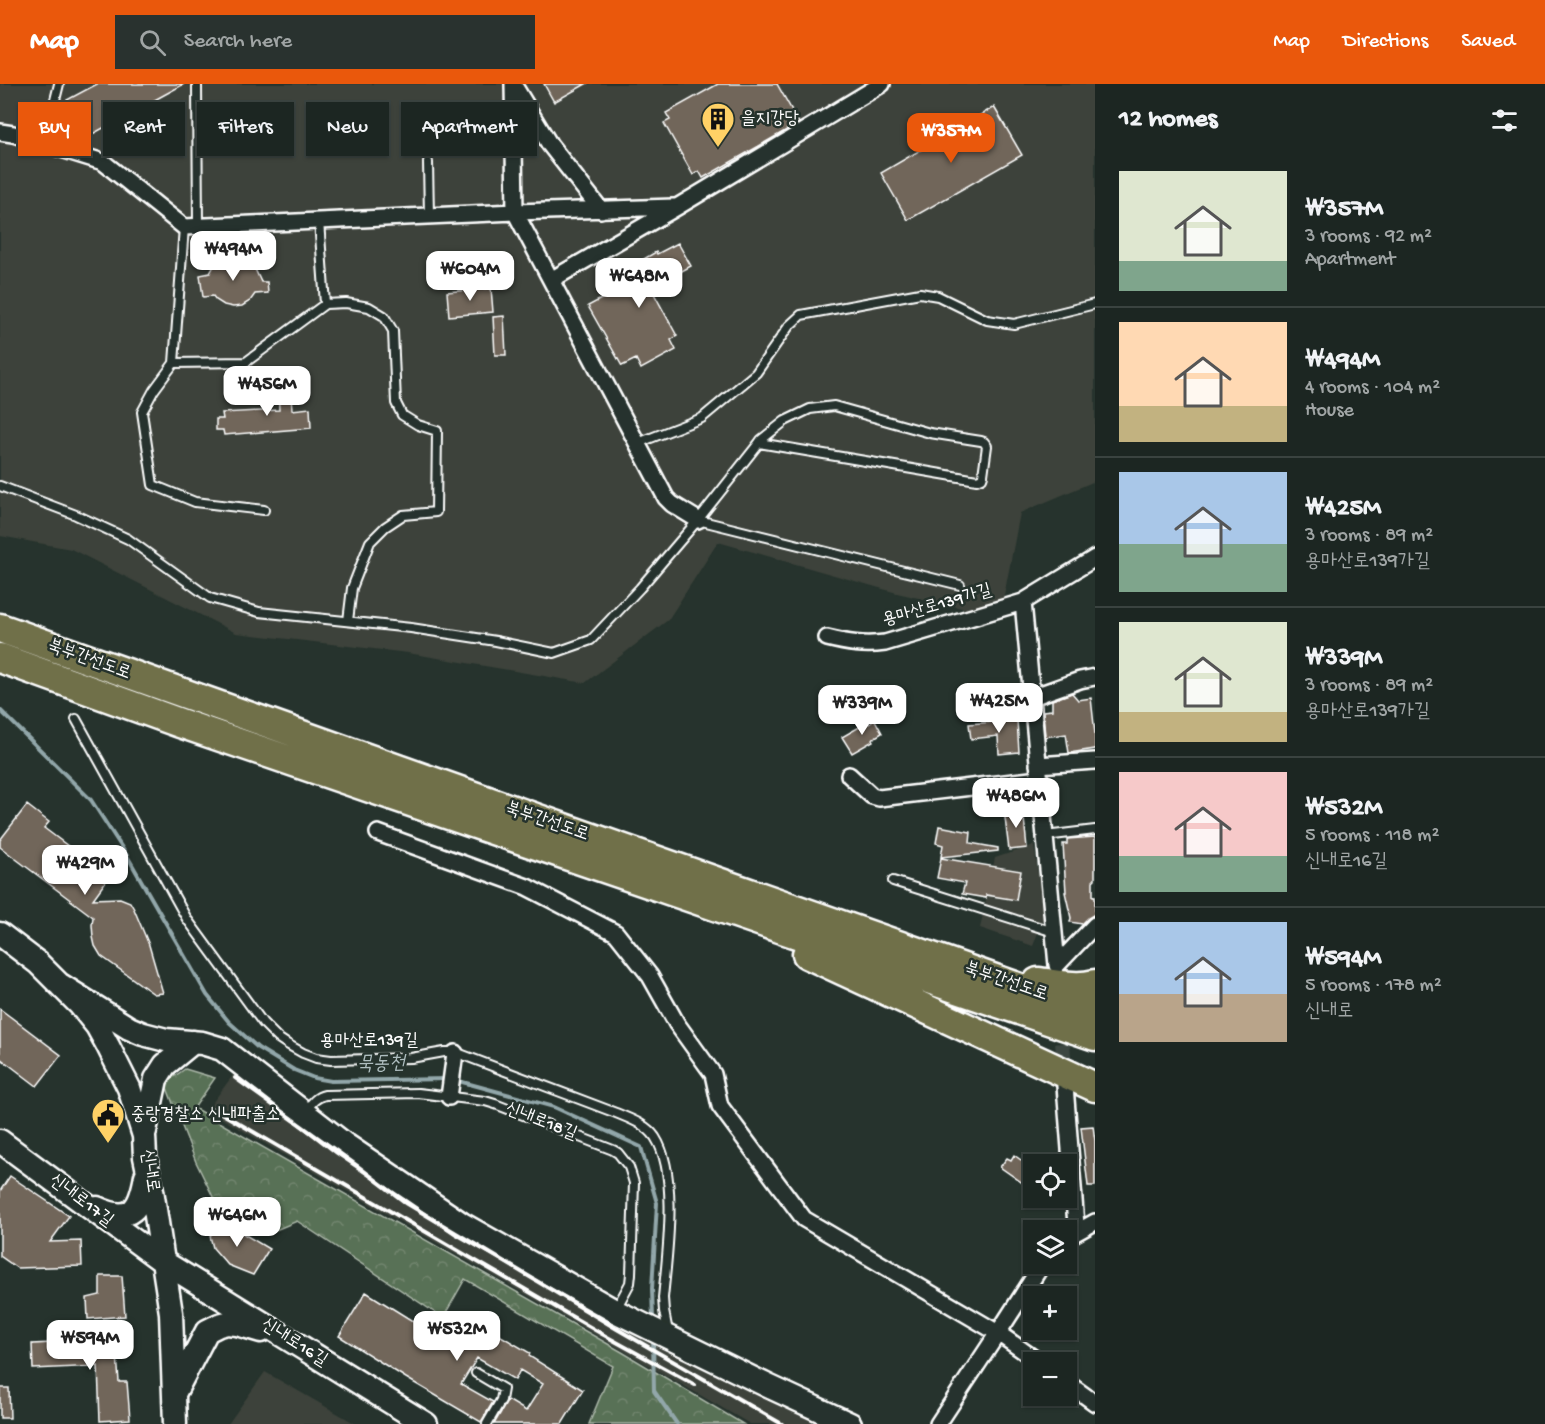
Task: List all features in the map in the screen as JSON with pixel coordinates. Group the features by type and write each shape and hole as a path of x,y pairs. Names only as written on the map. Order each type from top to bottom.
{"highway":[{"name":"북부간선도로","path":"0,628 1095,1014"},
{"name":"북부간선도로","path":"0,657 180,723 1095,1036"},
{"path":"700,902 1095,1087"},
{"path":"999,980 1070,986 1095,984"}],"street":[{"path":"513,84 550,145 601,210"},
{"path":"513,84 515,212 666,498 698,520"},
{"path":"551,280 882,84"},
{"path":"0,132 18,136"},
{"path":"83,156 103,162 191,227 677,207"},
{"name":"용마산로139가길","path":"827,638 851,644 885,643 1023,602 1095,558"},
{"path":"1023,602 1057,965 1095,925"},
{"path":"1032,697 1095,677"},
{"path":"849,776 872,796 879,798 1039,772 1095,760"},
{"path":"378,833 527,887 616,933 650,976 676,1024 713,1074 720,1106 804,1219 998,1333 1025,1352"},
{"name":"신내로","path":"0,934 38,963 81,1005 97,1026 129,1088 144,1136 171,1313 175,1424"},
{"path":"59,984 138,1032 155,1038 216,1047 229,1054 343,1143 462,1224 615,1311 850,1424"},
{"path":"144,1136 156,1079 165,1065 193,1042"},
{"path":"449,1097 455,1053"},
{"path":"1065,1086 1076,1220"},
{"name":"신내로17길","path":"0,1141 162,1261"},
{"path":"81,1201 111,1213 128,1213 142,1198 147,1166"},
{"path":"1077,1232 1095,1222"},
{"name":"신내로16길","path":"162,1261 426,1424"},
{"path":"938,1424 1036,1274"},
{"path":"174,1394 203,1337 219,1325 232,1323 289,1339"},
{"path":"1077,1390 1095,1403"}],"lane":[{"path":"54,102 59,84"},
{"path":"197,84 191,227 174,363 154,390 142,412 153,485 195,502 264,510"},
{"path":"428,162 429,216"},
{"path":"319,221 325,304"},
{"path":"638,443 702,418 756,374 789,326 801,315 920,293 938,296 987,320 1014,324 1095,304"},
{"path":"174,363 246,362 325,304 346,303 369,307 384,316 393,331 396,404 402,415 418,425 437,431 436,512 403,515 385,526 370,542 352,588 348,621"},
{"path":"0,486 76,515 128,539 210,598 259,612 411,628 496,641 554,653 591,640 640,588 698,520 759,443 768,433 785,421 810,409 834,405 930,433 981,441 987,446 983,476 977,480 759,443"},
{"path":"698,520 960,585"},
{"name":"용마산로139길","path":"76,719 187,919 263,1023 278,1038 303,1053 331,1060 411,1058 444,1052 455,1053 636,1121 655,1137 663,1156 669,1196 670,1219 663,1304 671,1339"},
{"path":"1045,836 1095,830"},
{"path":"893,880 1054,932"},
{"name":"신내로18길","path":"304,1113 315,1099 325,1095 409,1093 449,1097 495,1104 614,1150 629,1167 634,1183 630,1283 615,1311"},
{"path":"476,1373 503,1389 501,1400 487,1424"}],"shaded area":[{"path":"0,84 1095,84 1095,481 1020,513 1000,617 897,593 718,542 668,620 585,683 408,653 236,633 71,549 0,536"},
{"path":"1034,845 1044,917 1033,946 980,928 995,858"},
{"path":"236,1071 517,1261 817,1424 750,1424 207,1110"},
{"path":"265,1372 356,1424 228,1424"}],"green space":[{"path":"185,1069 215,1078 194,1108 622,1352 743,1424 589,1424 613,1366 465,1279 443,1318 297,1221 271,1232 218,1207 196,1162 165,1083"}],"building":[{"path":"97,84 184,84 151,102 103,102 103,128 91,135 91,102 68,102 67,100"},
{"path":"544,84 586,84 554,102"},
{"name":"을지강당","path":"718,84 777,84 799,123 703,178 699,171 693,175 664,123 670,120 666,113"},
{"path":"994,107 1022,155 908,220 881,173"},
{"path":"678,243 691,266 651,288 677,336 671,340 676,350 641,369 636,359 622,366 588,306 605,297 599,287 656,252 657,254"},
{"path":"239,257 254,267 261,282 267,282 268,293 255,294 242,306 233,307 224,305 213,296 203,297 200,275 210,273 221,260"},
{"path":"491,288 493,312 449,316 447,292"},
{"path":"504,316 506,355 495,355 493,317"},
{"path":"290,380 292,410 310,408 311,428 224,435 223,430 216,430 216,419 223,419 222,413 279,410 278,381"},
{"path":"1072,693 1078,700 1091,698 1095,749 1069,753 1066,734 1045,737 1043,711 1052,710 1052,700"},
{"path":"875,720 882,733 852,753 842,737"},
{"path":"1017,720 1019,752 999,754 998,736 971,739 969,724"},
{"path":"27,805 49,822 44,828 109,877 93,899 120,898 130,902 149,945 163,993 154,994 101,956 93,937 93,917 0,847 0,840"},
{"path":"1023,808 1027,848 1009,850 1004,810"},
{"path":"939,826 971,832 970,843 998,848 998,851 941,857 943,845 936,843"},
{"path":"1095,837 1093,896 1095,896 1095,914 1082,924 1070,922 1065,892 1063,844 1067,844 1067,839"},
{"path":"941,858 1021,871 1016,900 962,894 965,883 937,878"},
{"path":"0,1009 61,1055 37,1086 0,1058"},
{"path":"1093,1126 1095,1186 1088,1186 1081,1127"},
{"path":"1014,1155 1023,1160 1023,1183 1000,1167 1007,1158 1011,1160"},
{"path":"10,1176 69,1216 50,1242 81,1241 82,1266 17,1268 0,1256 0,1191"},
{"path":"220,1220 269,1249 253,1275 228,1265 213,1248 210,1236"},
{"path":"100,1276 122,1276 125,1316 88,1319 87,1298 100,1295"},
{"path":"366,1292 443,1340 460,1312 530,1353 529,1356 583,1390 562,1424 494,1424 508,1400 526,1411 543,1384 520,1370 515,1380 477,1358 461,1384 493,1402 481,1422 339,1336"},
{"path":"116,1340 119,1382 127,1382 130,1419 100,1421 98,1366 33,1369 32,1344"},
{"path":"0,1388 9,1388 10,1418 0,1418"}],"waterway":[{"name":"묵동천","path":"0,710 91,800 126,854 207,995 229,1022 258,1048 294,1070 314,1078 331,1081 447,1079"},
{"name":"묵동천","path":"455,1080 554,1107 641,1147 657,1203 652,1289 653,1319"},
{"name":"묵동천","path":"653,1339 654,1391 677,1424"}],"tunnel":[{"path":"1061,1020 1065,1077"}],"railway":[{"path":"235,1078 406,1203 782,1424"},
{"path":"214,1109 602,1334 695,1385"}],"place":[{"name":"을지강당","path":"718,148"},
{"name":"중랑경찰소 신내파출소","path":"108,1144"}]}
